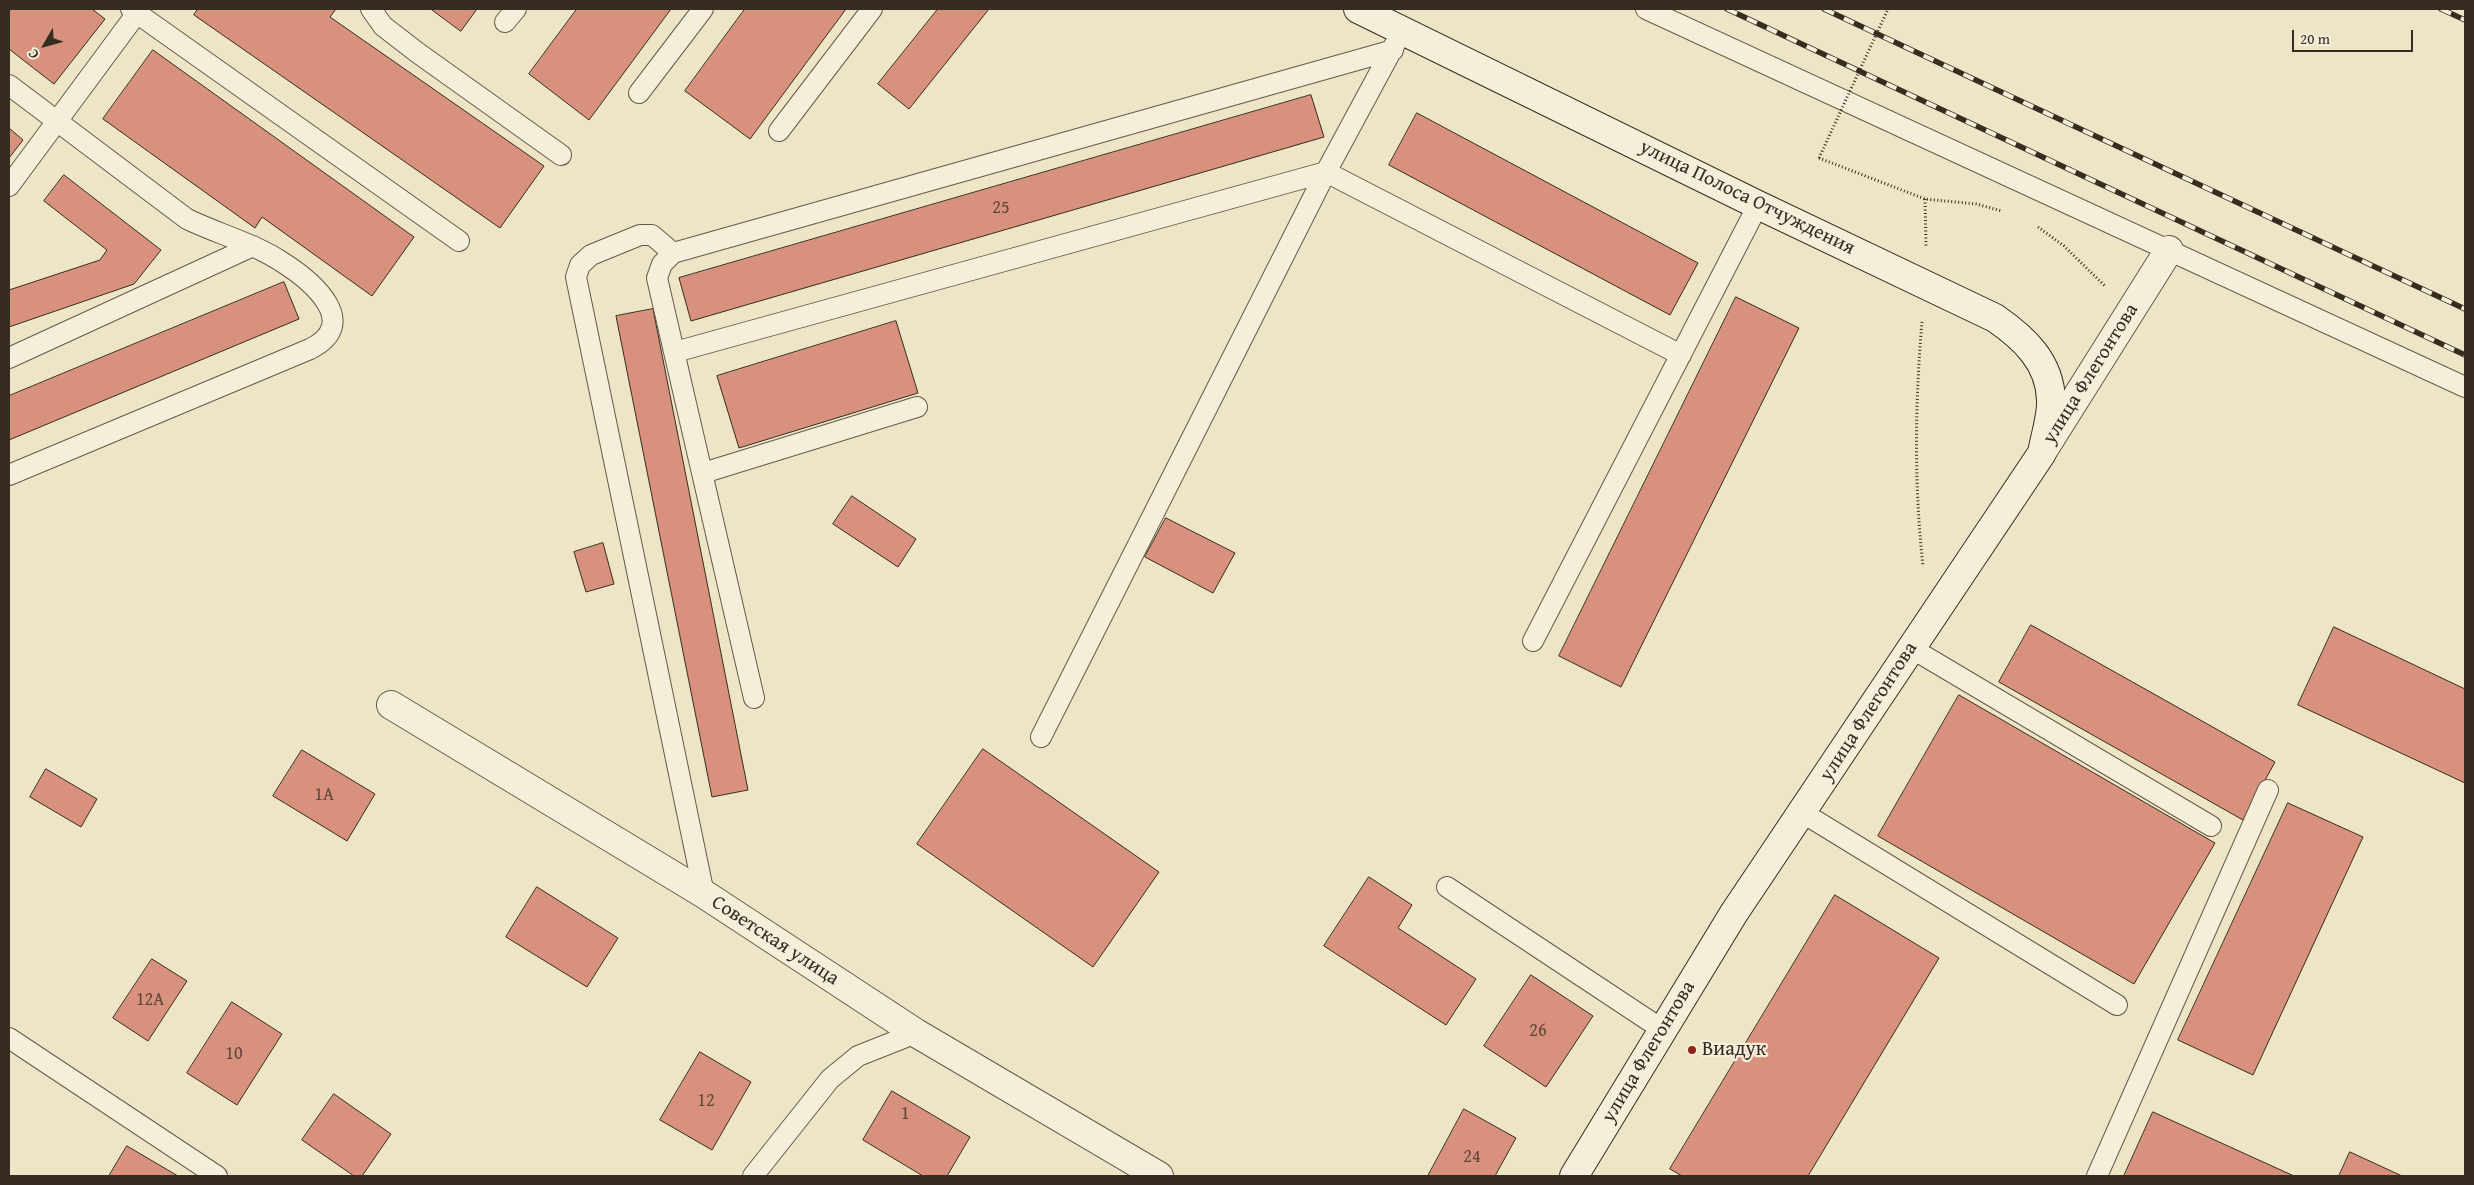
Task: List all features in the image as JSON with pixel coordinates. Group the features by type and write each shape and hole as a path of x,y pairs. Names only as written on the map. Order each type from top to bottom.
{"main road":[{"name":"улица Полоса Отчуждения","path":"1358,9 1397,40 1758,205 1926,283 1996,318 2020,335 2040,358 2049,381 2052,401 2042,452"},
{"name":"улица Флегонтова","path":"1574,1176 1734,913 2042,452 2169,250"},
{"name":"Советская улица","path":"391,704 704,894 916,1032 1159,1176"}],"lane":[{"path":"371,9 383,26 418,53 561,155"},
{"path":"639,93 704,9"},
{"path":"780,131 872,9"},
{"path":"1646,9 2465,387"},
{"path":"9,186 136,10 459,240"},
{"path":"1041,737 1326,172 1397,40"},
{"path":"754,698 657,278 662,264 673,252 1397,40"},
{"path":"9,85 187,219 218,234 252,246 281,261 308,281 328,304 334,318 330,334 321,344 9,475"},
{"path":"675,352 1326,172 1681,354"},
{"path":"1533,641 1758,205"},
{"path":"673,252 652,235 640,235 592,255 580,265 576,278 704,894"},
{"path":"9,358 252,246"},
{"path":"702,473 917,407"},
{"path":"1911,648 2211,826"},
{"path":"2097,1176 2268,790"},
{"path":"1802,812 2117,1005"},
{"path":"1447,887 1663,1030"},
{"path":"753,1176 830,1079 858,1056 916,1032"},
{"path":"9,1038 217,1176"}],"path":[{"path":"1888,9 1819,158 1925,200 1976,204 2007,212"},
{"path":"1923,567 1918,521 1917,447 1919,371 1926,283 1925,200"},
{"path":"2037,226 2064,246 2131,311"}],"building":[{"path":"9,9 92,9 105,19 54,84 9,49"},
{"path":"198,9 336,9 330,17 544,166 500,228 194,15"},
{"path":"431,9 477,9 461,31"},
{"path":"577,9 671,9 589,120 529,74"},
{"path":"745,9 846,9 750,139 685,91"},
{"path":"938,9 989,9 909,109 878,84"},
{"path":"153,50 414,237 372,296 262,217 255,228 103,119"},
{"path":"1311,95 1324,137 691,321 679,278"},
{"path":"1417,113 1698,263 1670,315 1389,165"},
{"path":"9,128 23,140 9,158"},
{"path":"64,175 161,250 134,284 9,327 9,290 100,260 107,250 44,201"},
{"path":"284,282 299,319 9,440 9,396"},
{"path":"1736,297 1799,328 1621,687 1559,656"},
{"path":"653,309 748,790 712,797 616,316"},
{"path":"896,321 918,393 739,448 717,376"},
{"path":"852,496 916,539 898,567 833,524"},
{"path":"1166,518 1235,553 1213,593 1145,557"},
{"path":"603,543 614,584 586,592 574,552"},
{"path":"2031,625 2275,762 2243,820 1999,682"},
{"path":"2334,627 2465,689 2465,783 2298,705"},
{"path":"1959,695 2215,843 2134,984 1878,836"},
{"path":"983,749 1159,872 1093,967 917,844"},
{"path":"302,750 375,794 347,841 273,796"},
{"path":"46,769 97,799 81,827 30,797"},
{"path":"2288,803 2363,837 2253,1075 2178,1040"},
{"path":"1369,877 1412,905 1398,928 1476,979 1446,1025 1324,946"},
{"path":"537,887 618,938 587,987 506,937"},
{"path":"1835,895 1939,958 1808,1176 1682,1176 1670,1169"},
{"path":"152,959 187,981 148,1041 113,1018"},
{"path":"1531,975 1593,1016 1546,1087 1484,1046"},
{"path":"232,1002 282,1034 237,1105 187,1073"},
{"path":"700,1052 751,1082 712,1150 660,1120"},
{"path":"892,1091 970,1137 947,1176 923,1176 863,1140"},
{"path":"334,1094 391,1134 362,1176 354,1176 302,1140"},
{"path":"1464,1109 1516,1138 1495,1176 1428,1176"},
{"path":"2153,1112 2294,1176 2124,1176"},
{"path":"127,1146 178,1176 109,1176"},
{"path":"2350,1152 2402,1176 2339,1176"}],"railway":[{"path":"1727,9 2465,355"},
{"path":"1824,9 2465,309"},
{"path":"2441,9 2465,20"}],"place":[{"name":"Виадук","path":"1692,1050"}]}
